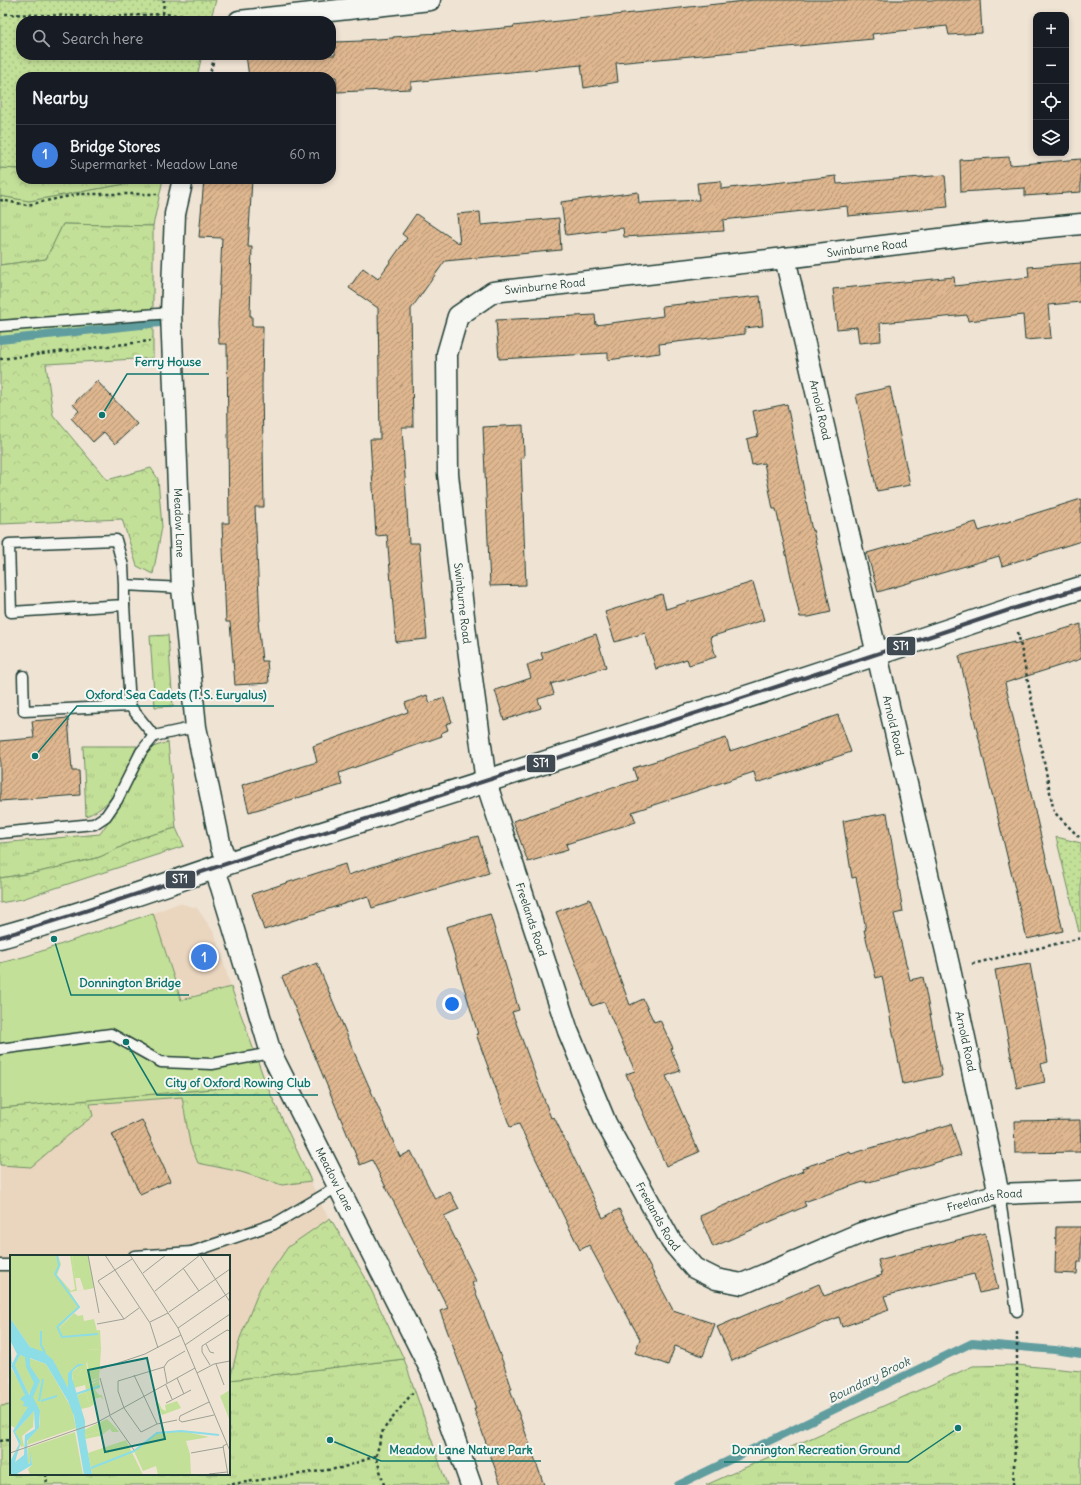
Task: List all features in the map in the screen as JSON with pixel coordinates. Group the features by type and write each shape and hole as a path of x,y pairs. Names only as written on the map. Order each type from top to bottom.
{"main road":[{"path":"0,937 61,920 220,865 486,782 1012,609 1081,588"}],"street":[{"path":"284,16 430,0"},
{"name":"Meadow Lane","path":"181,187 175,214 171,313 182,588 196,727 221,847 221,887 271,1053 431,1371 471,1485"},
{"name":"Swinburne Road","path":"486,782 466,634 448,474 448,354 458,316 493,292 980,234 1081,224"},
{"name":"Arnold Road","path":"785,258 878,654 950,969 999,1194"},
{"name":"Freelands Road","path":"486,782 568,1031 606,1123 671,1241 694,1268 716,1279 742,1284 861,1233 902,1220 999,1194 1081,1191"}],"lane":[{"path":"0,326 171,313"},
{"path":"124,606 11,612 9,544 116,540 123,566 130,706 154,736"},
{"path":"124,585 182,588"},
{"path":"23,676 24,711 130,706"},
{"path":"0,833 94,824 106,816 117,800 141,752 154,736 196,727"},
{"path":"0,1050 111,1034 160,1062 212,1064 271,1053"},
{"path":"163,1255 192,1254 274,1224 339,1186"},
{"path":"999,1194 1017,1311"},
{"path":"0,1266 10,1265"}],"path":[{"path":"163,14 164,0"},
{"path":"5,14 72,16"},
{"path":"124,16 163,14 187,16"},
{"path":"210,72 214,60"},
{"path":"0,200 27,205 79,194 181,187"},
{"path":"0,359 172,338"},
{"path":"1017,630 1054,812 1080,839"},
{"path":"950,969 1081,938"},
{"path":"1013,1485 1017,1408 1017,1311"},
{"path":"384,1485 376,1456 383,1430 431,1371"},
{"path":"0,1441 10,1441"},
{"path":"226,1485 341,1468 376,1456"},
{"path":"46,1475 47,1485"}],"shaded area":[{"path":"179,903 197,908 215,934 231,987 181,1001 153,913"},
{"path":"266,1084 323,1208 365,1277 404,1359 230,1380 230,1255 10,1255 10,1405 0,1406 0,1108"}],"green space":[{"path":"0,0 216,0 211,16 16,16 16,60 201,60 198,72 16,72 16,169 0,168"},
{"path":"0,168 16,169 16,184 125,184 29,201 0,196"},
{"path":"125,184 162,184 153,226 63,224 46,259 0,265 0,196 29,201"},
{"path":"63,224 153,226 153,358 46,364 53,415 107,480 151,468 158,479 162,527 153,574 137,566 122,519 0,524 0,265 46,259"},
{"path":"168,635 173,706 155,707 150,636"},
{"path":"168,742 176,828 140,838 100,857 39,872 0,878 0,843 100,834 124,798 150,748"},
{"path":"83,746 137,746 124,777 113,796 97,811 86,816"},
{"path":"176,828 184,846 22,899 0,903 0,878 39,872 100,857 140,838"},
{"path":"1056,837 1081,843 1081,931 1079,932"},
{"path":"153,913 181,1000 231,987 266,1084 0,1108 0,963 27,956"},
{"path":"266,1084 311,1181 282,1185 241,1172 198,1163 190,1144 182,1097 90,1104 93,1116 31,1167 0,1165 0,1108"},
{"path":"330,1218 365,1277 404,1359 230,1380 240,1338 260,1288 288,1247"},
{"path":"404,1359 447,1485 0,1485 0,1406 10,1405 10,1475 230,1475 230,1380"},
{"path":"1017,1365 1081,1371 1081,1485 706,1485 973,1366"}],"building":[{"path":"754,0 980,0 982,33 949,35 947,26 872,34 873,39 616,63 618,82 584,88 581,65 411,82 411,89 337,92 336,72 248,72 247,60 336,60 336,42 362,41 422,34 514,27 513,26"},
{"path":"1009,157 1010,165 1081,159 1081,192 1025,196 1025,188 961,192 960,160"},
{"path":"945,175 948,207 848,216 847,206 723,220 724,231 624,237 623,228 566,235 561,202 638,192 639,203 699,200 697,183 721,181 721,189 836,176 837,184"},
{"path":"204,184 252,184 248,247 252,247 250,316 252,316 252,326 263,326 262,386 264,507 255,507 260,621 258,621 262,661 267,661 269,683 235,685 230,622 226,622 222,523 229,523 227,344 219,344 218,324 222,238 199,237"},
{"path":"480,212 481,225 559,218 561,250 445,261 411,309 413,427 402,427 409,543 419,543 427,639 396,642 387,535 376,536 370,439 380,439 378,308 349,288 363,268 378,279 407,238 402,234 416,214 460,244 457,214"},
{"path":"1081,263 1081,302 1048,305 1051,338 1025,340 1023,315 968,321 967,315 880,323 881,341 859,343 857,327 837,329 833,289 954,277 955,286 1029,277 1028,267"},
{"path":"760,296 763,326 745,328 745,334 659,344 660,353 608,360 608,353 499,359 496,320 595,315 596,325 663,316 662,306"},
{"path":"97,381 137,424 115,444 104,432 93,442 71,418 79,411 73,404"},
{"path":"890,387 910,485 877,491 856,395"},
{"path":"787,404 812,531 813,530 831,612 809,617 800,617 776,509 773,509 764,463 752,465 747,439 758,436 753,411"},
{"path":"523,425 524,457 521,458 526,585 490,586 483,427"},
{"path":"1081,499 1081,541 1002,566 999,556 878,592 867,553 976,522 979,531"},
{"path":"753,582 764,620 710,637 716,657 689,665 687,659 656,669 645,633 615,642 605,612 662,594 666,609"},
{"path":"1081,624 1081,659 1005,683 1063,931 1027,939 959,656 1014,642 1014,644"},
{"path":"596,634 606,667 551,684 554,694 538,699 541,708 504,720 495,690 531,678 527,665 543,659 541,653"},
{"path":"427,695 430,703 444,698 452,722 446,724 448,730 441,733 442,736 339,773 342,785 249,812 242,785 317,762 313,746 408,712 405,703"},
{"path":"838,715 851,752 757,783 754,772 632,812 636,822 566,844 568,850 528,862 513,821 637,780 633,768 726,738 730,751"},
{"path":"68,718 72,771 79,771 80,795 0,801 0,741 34,738 32,721"},
{"path":"887,813 903,912 894,914 910,980 923,977 942,1076 903,1084 882,976 876,978 864,930 866,930 856,877 852,878 843,821"},
{"path":"478,836 489,873 372,908 368,896 264,930 252,894 345,864 348,875 403,857"},
{"path":"590,899 630,1005 643,999 654,1022 660,1020 673,1048 671,1049 680,1071 666,1076 699,1152 666,1166 626,1074 635,1071 604,1002 592,1006 556,912"},
{"path":"490,914 519,1010 512,1012 551,1118 554,1117 603,1218 619,1209 673,1310 715,1324 703,1356 675,1346 668,1365 635,1353 640,1339 589,1245 580,1250 519,1124 510,1127 476,1034 478,1034 446,927"},
{"path":"317,963 400,1157 411,1151 435,1199 450,1192 459,1209 444,1216 476,1281 472,1283 504,1365 512,1389 510,1389 544,1485 501,1485 474,1409 476,1409 440,1311 448,1308 372,1160 360,1165 282,977"},
{"path":"1030,964 1048,1062 1041,1064 1045,1082 1017,1088 995,970"},
{"path":"142,1120 170,1181 140,1194 112,1134"},
{"path":"1080,1120 1081,1152 1015,1153 1014,1121"},
{"path":"951,1124 961,1155 866,1183 866,1181 804,1202 806,1206 713,1247 700,1216 803,1171 802,1168 850,1152 851,1154"},
{"path":"1056,1227 1081,1227 1081,1262 1078,1262 1077,1274 1055,1273"},
{"path":"985,1233 998,1289 979,1293 974,1274 884,1296 889,1310 842,1327 839,1317 732,1361 717,1327 819,1284 824,1296 882,1275 878,1260"}],"waterway":[{"path":"0,340 160,323"},
{"name":"Boundary Brook","path":"678,1485 972,1343 1055,1350 1081,1354"}],"transit line":[{"name":"ST1","path":"0,937 35,927 1012,609 1081,588"}],"place":[{"name":"Ferry House","path":"102,415"},
{"name":"Oxford Sea Cadets (T. S. Euryalus)","path":"35,756"},
{"name":"Donnington Bridge","path":"54,939"},
{"name":"Bridge Stores","path":"204,957"},
{"name":"City of Oxford Rowing Club","path":"126,1042"},
{"name":"Donnington Recreation Ground","path":"958,1428"},
{"name":"Meadow Lane Nature Park","path":"330,1440"}]}
